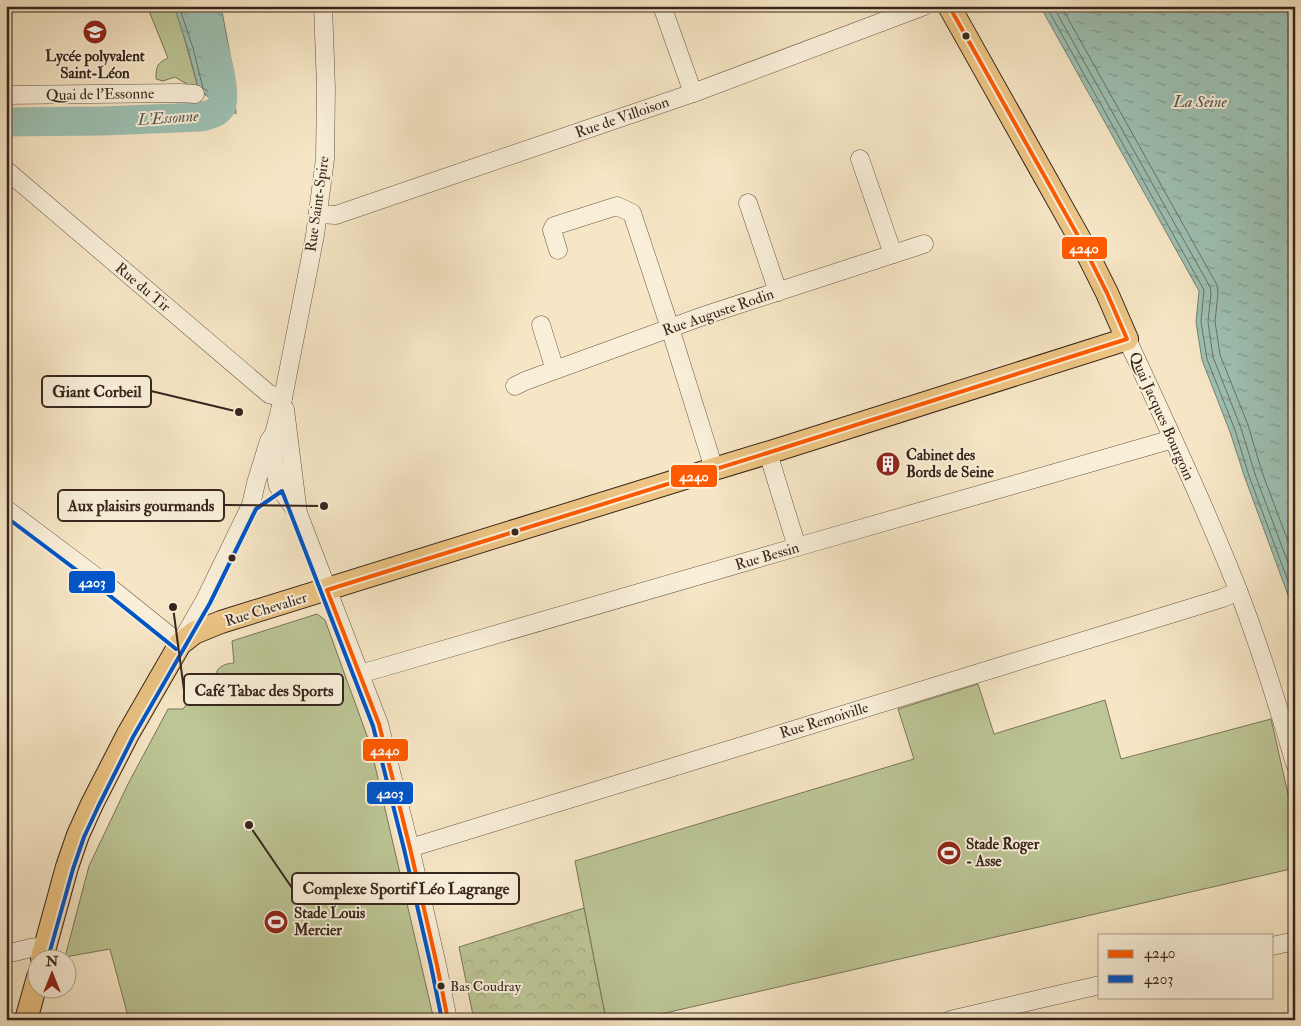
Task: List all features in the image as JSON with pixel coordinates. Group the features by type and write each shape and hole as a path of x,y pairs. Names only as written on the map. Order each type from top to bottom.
{"main road":[{"name":"Quai Jacques Bourgoin","path":"949,6 1082,243 1127,339"},
{"name":"Rue Chevalier","path":"180,644 194,633 211,626 1127,339"},
{"path":"45,948 65,872 78,834 128,734 180,644"},
{"path":"26,1020 32,998"}],"street":[{"name":"Rue Saint-Spire","path":"180,644 205,600 251,505 269,441 274,434 283,398 318,214 325,159 326,88 323,6"},
{"path":"662,6 693,92"},
{"name":"Rue de Villoison","path":"318,214 336,215 693,92 924,6"},
{"name":"Quai de l'Essonne","path":"7,90 181,92 195,94"},
{"path":"860,159 893,254"},
{"name":"Rue du Tir","path":"6,170 269,394 283,398"},
{"path":"748,203 778,292"},
{"path":"558,250 552,230 554,226 617,206 632,213 714,469"},
{"name":"Rue Auguste Rodin","path":"515,386 526,380 670,328 924,244"},
{"path":"540,325 555,370"},
{"name":"Quai Jacques Bourgoin","path":"1127,339 1173,439 1238,591 1267,671 1295,764"},
{"name":"Rue Saint-Spire","path":"283,398 298,513 333,588 360,674 379,724 410,848 448,1020"},
{"path":"274,434 273,458 278,486"},
{"name":"Rue Bessin","path":"360,674 1173,439"},
{"path":"768,453 798,547"},
{"path":"251,505 285,480 298,513"},
{"path":"8,515 103,582 180,644"},
{"name":"Rue Remoiville","path":"410,848 1214,601 1238,591"},
{"path":"205,600 206,614 211,626"},
{"path":"1274,946 1295,941"},
{"path":"6,954 28,949"},
{"path":"950,1020 1098,985"}],"green space":[{"path":"147,6 174,6 199,91 175,77 163,81 156,79 158,66 168,58"},
{"path":"317,614 325,620 370,744 434,1020 129,1020 110,949 78,955 78,948 67,948 89,866 128,784 168,709 183,709 197,690 208,693 218,687 216,673 218,669 224,665 234,663 232,641"},
{"name":"Stade Roger - Asse","path":"978,684 994,734 1105,700 1121,759 1271,719 1295,825 1295,868 635,1020 606,1020 575,861 914,759 898,709"},
{"path":"584,908 606,1020 474,1020 459,947"}],"water":[{"path":"174,6 221,6 233,70 236,114 199,91"},
{"name":"La Seine","path":"1040,6 1295,6 1295,614 1230,432 1202,360 1196,322 1199,291"}],"waterway":[{"name":"L'Essonne","path":"6,122 201,117 214,113 221,107 223,100 220,73 212,41 199,6"}],"transit line":[{"name":"4240","path":"448,1020 410,848 379,724 327,590 1127,339 1082,243 949,6"},
{"name":"4203","path":"51,948 84,837 133,737 210,603 256,509 282,491 373,726 404,849 442,1020"},
{"name":"4203","path":"6,517 99,587 176,649"}],"place":[{"name":"Lycée polyvalent Saint-Léon","path":"95,32"},
{"name":"Giant Corbeil","path":"239,412"},
{"name":"Cabinet des Bords de Seine","path":"888,464"},
{"name":"Aux plaisirs gourmands","path":"324,506"},
{"name":"Café Tabac des Sports","path":"173,607"},
{"name":"Complexe Sportif Léo Lagrange","path":"249,825"},
{"name":"Stade Roger - Asse","path":"949,853"},
{"name":"Stade Louis Mercier","path":"276,922"},
{"name":"Bas Coudray","path":"441,986"}]}
